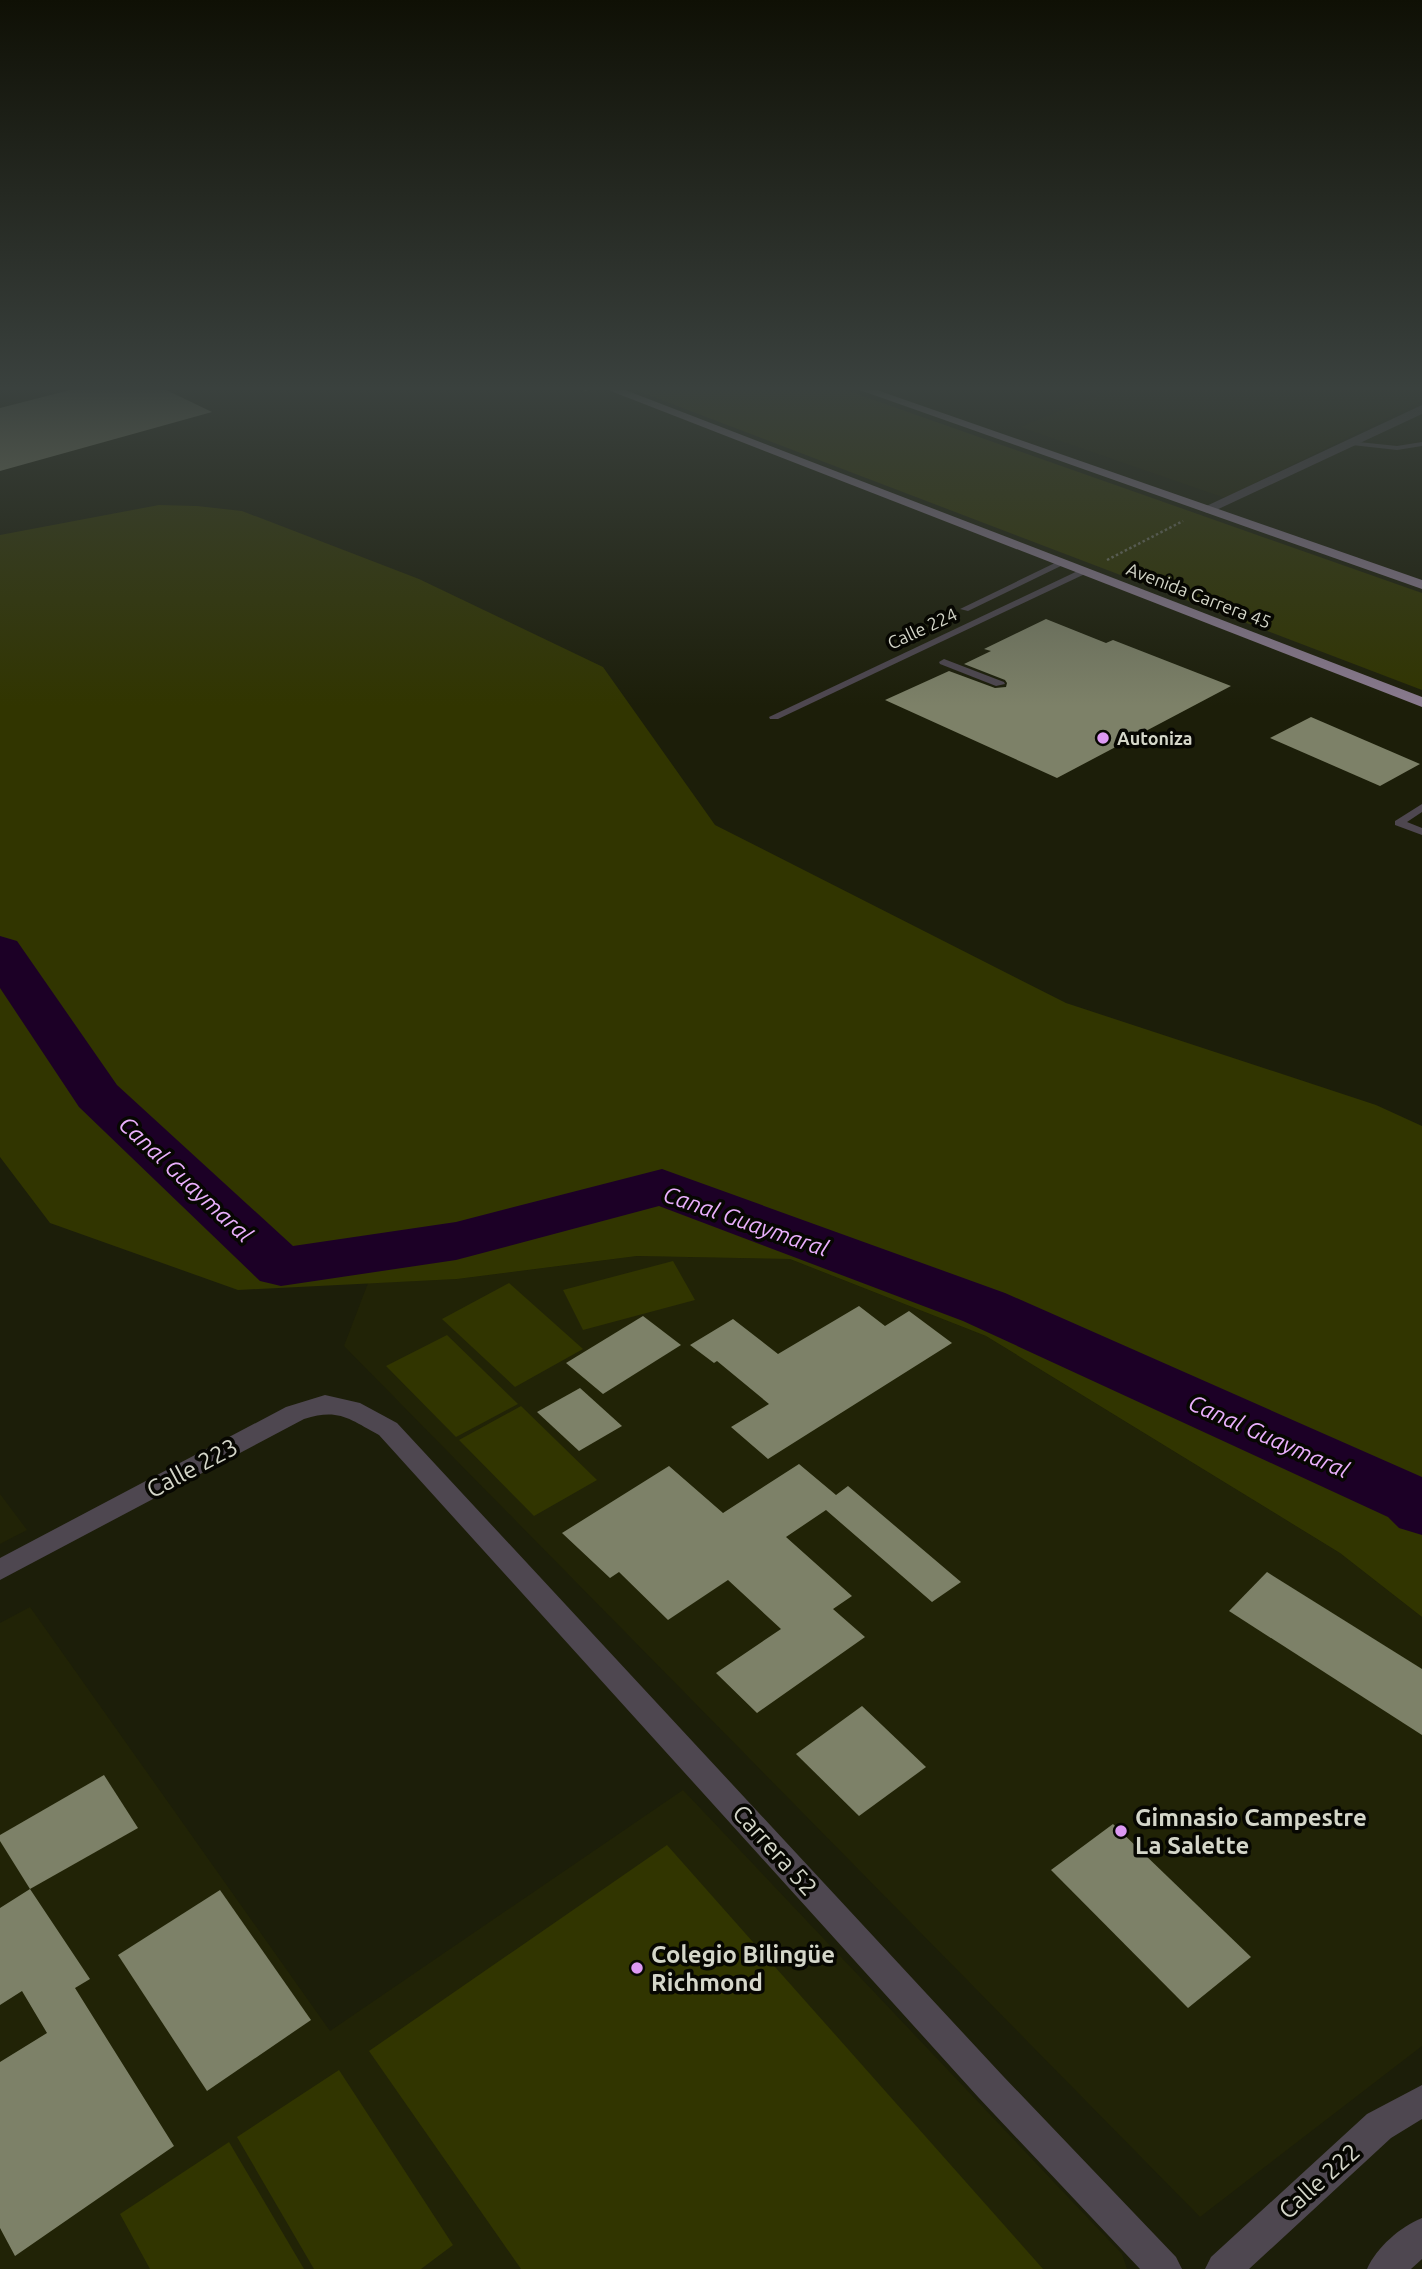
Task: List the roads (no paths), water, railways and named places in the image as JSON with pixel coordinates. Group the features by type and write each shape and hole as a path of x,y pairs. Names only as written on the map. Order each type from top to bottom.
{"highway":[{"name":"Avenida Carrera 45","path":"883,494 1422,702"},
{"path":"1164,494 1422,585"}],"street":[{"path":"1207,509 1240,494"},
{"name":"Calle 223","path":"0,1570 295,1413 325,1404 351,1409 388,1429"},
{"name":"Carrera 52","path":"388,1429 991,2087 1164,2269"},
{"name":"Calle 222","path":"1223,2269 1379,2126 1422,2101"},
{"path":"1385,2269 1422,2235"}],"lane":[{"path":"965,609 1062,563"},
{"name":"Calle 224","path":"775,717 1084,571"},
{"path":"944,662 1000,684"},
{"path":"1422,807 1399,823 1422,832"}],"waterway":[{"name":"Canal Guaymaral","path":"0,951 98,1096 281,1267 456,1241 662,1187 984,1307 1411,1500 1422,1510"}],"place":[{"name":"Autoniza","path":"1103,738"},
{"name":"Gimnasio Campestre La Salette","path":"1121,1831"},
{"name":"Colegio Bilingüe Richmond","path":"637,1968"}]}
